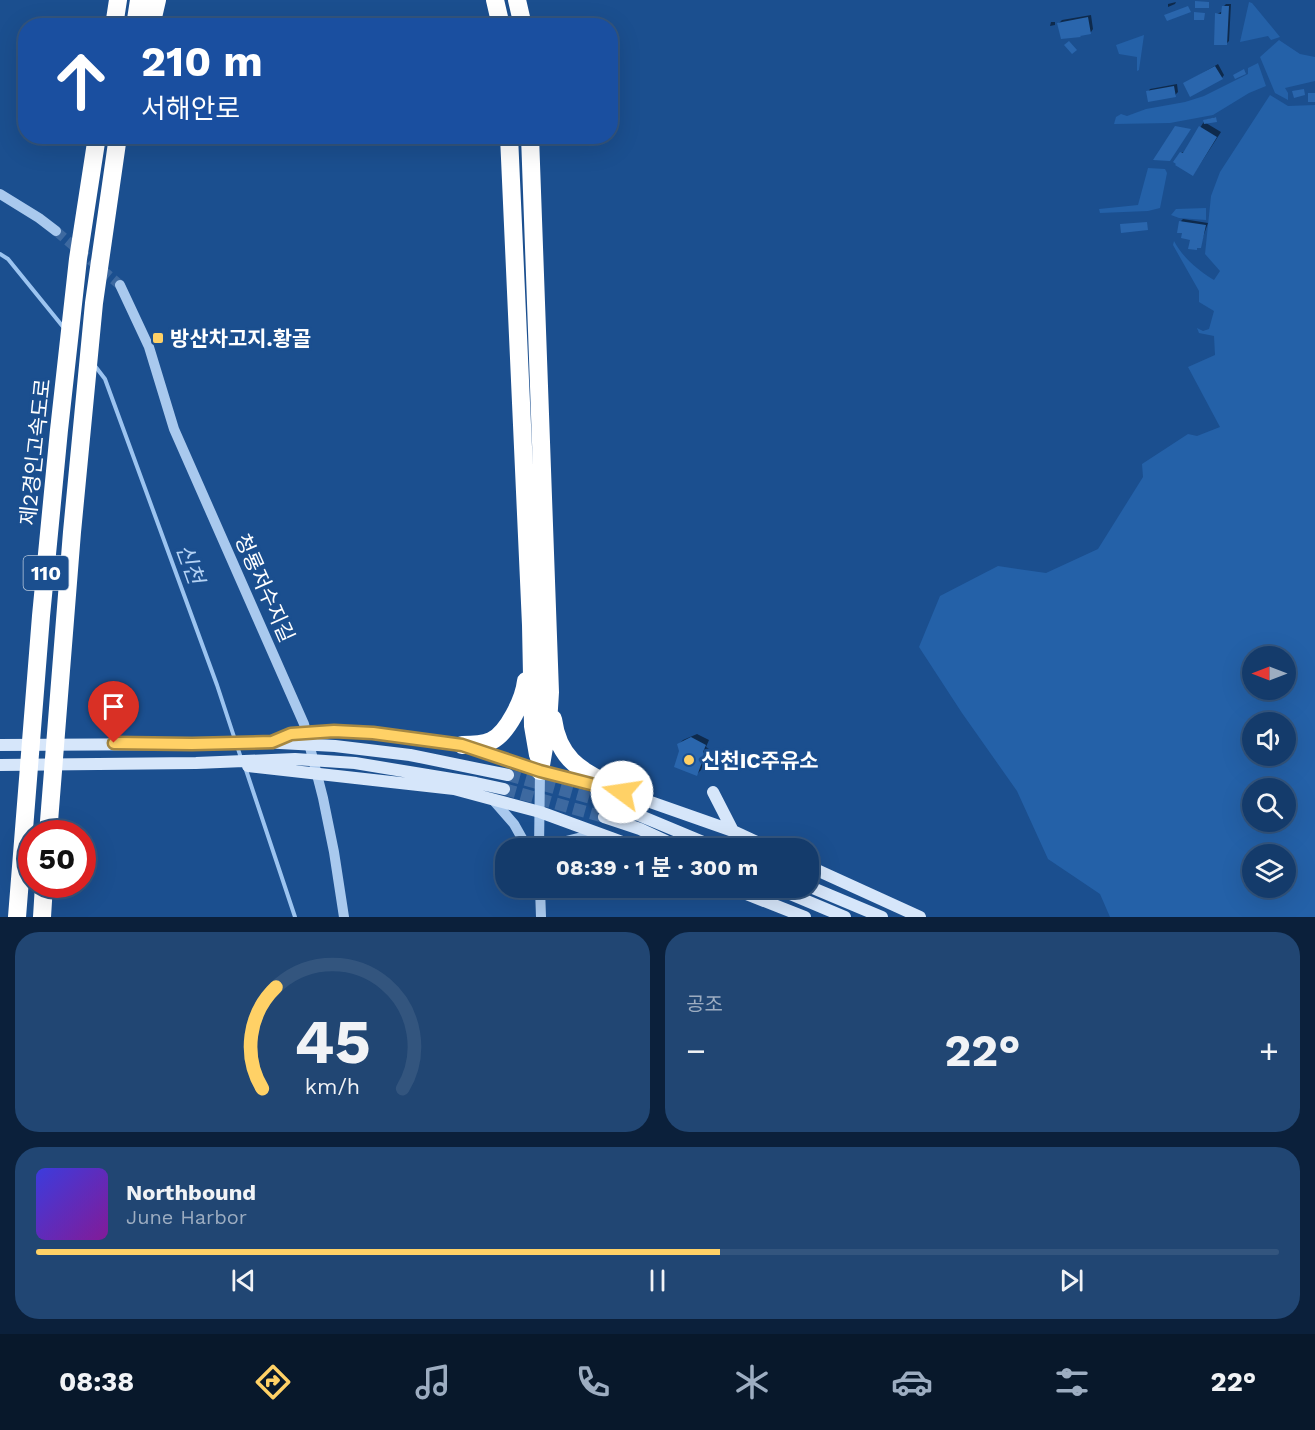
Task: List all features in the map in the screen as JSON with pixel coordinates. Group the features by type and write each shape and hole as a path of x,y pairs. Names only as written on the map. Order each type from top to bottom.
{"highway":[{"path":"115,18 118,0"},
{"path":"136,18 139,0"},
{"path":"153,18 157,0"},
{"path":"495,0 499,18"},
{"path":"517,0 521,18"},
{"name":"제2경인고속도로","path":"18,917 41,616 59,430 83,229 96,144"},
{"name":"제2경인고속도로","path":"49,820 56,716 94,303 117,144"},
{"path":"109,195 123,144"},
{"path":"509,144 531,625 533,726 540,771"},
{"path":"530,144 550,692 555,736 563,752 617,798"},
{"path":"462,745 481,744 492,740 506,729 525,693 531,625"},
{"path":"540,771 548,724 550,692"},
{"path":"42,917 43,898"}],"main road":[{"path":"0,745 267,742 334,731 373,733 462,745 617,798 733,831 748,838"},
{"path":"291,739 366,748 508,775"},
{"path":"0,765 355,763 504,789"},
{"path":"296,765 329,774 454,789 540,812 609,838"},
{"path":"713,792 733,831"},
{"path":"617,798 698,838"},
{"path":"604,817 659,838"},
{"path":"819,871 920,917"},
{"path":"819,891 882,917"},
{"path":"757,898 805,917"},
{"path":"800,898 845,917"}],"street":[{"path":"0,194 56,231"},
{"name":"청룡저수지길","path":"120,285 149,347 174,429 304,724 323,798 344,917"},
{"path":"539,838 540,771"},
{"path":"493,800 514,824 522,838"},
{"path":"582,838 598,834"},
{"path":"540,898 541,917"}],"shaded area":[{"path":"1249,2 1280,37 1271,40 1268,36 1240,42"},
{"path":"1144,35 1137,71 1137,57 1119,54 1116,45"},
{"path":"1279,40 1300,54 1315,57 1315,81 1285,88 1288,100 1275,93 1260,57"},
{"path":"1258,63 1266,86 1249,93 1213,115 1170,123 1114,124 1116,117 1121,114 1127,116 1146,109 1204,96 1248,74 1248,68"},
{"path":"1270,95 1288,106 1315,105 1315,917 1110,917 1100,894 1048,859 1017,791 919,647 940,596 998,566 1046,573 1098,549 1143,477 1142,464 1188,434 1197,436 1220,427 1188,367 1215,355 1214,336 1199,333 1197,328 1203,331 1209,329 1214,311 1199,302 1199,291 1173,245 1174,241 1192,264 1214,280 1220,271 1205,254 1211,196 1220,172"},
{"path":"1148,168 1165,169 1167,173 1160,208 1148,211 1100,213 1099,209 1138,205"},
{"path":"1206,208 1206,220 1179,218 1171,215 1176,209"}],"building":[{"path":"1195,1 1209,2 1209,8 1195,8"},
{"path":"1188,6 1191,12 1167,21 1164,15"},
{"path":"1222,6 1229,6 1227,45 1214,45 1215,13 1221,14"},
{"path":"1194,12 1205,13 1204,20 1194,20"},
{"path":"1088,17 1091,34 1061,39 1057,23"},
{"path":"1069,41 1077,50 1072,54 1064,45"},
{"path":"1215,66 1223,79 1190,97 1183,83"},
{"path":"1244,69 1246,74 1235,79 1233,75"},
{"path":"1174,86 1176,97 1148,102 1146,91"},
{"path":"1304,89 1305,95 1294,98 1292,91"},
{"path":"1308,93 1315,93 1315,102 1308,102"},
{"path":"1216,117 1217,122 1204,124 1203,120"},
{"path":"1175,126 1191,129 1170,161 1153,160"},
{"path":"1199,126 1217,137 1193,176 1173,162 1180,152 1183,153"},
{"path":"1179,221 1206,225 1201,248 1188,249 1190,240 1181,238 1182,233 1177,233"},
{"path":"1147,222 1148,230 1121,233 1120,224"},
{"name":"신천IC주유소","path":"691,737 706,745 697,776 674,767 679,751 677,744"}],"waterway":[{"name":"신천","path":"0,254 8,259 64,328"},
{"name":"신천","path":"95,366 105,379 217,685 241,758"},
{"name":"신천","path":"245,767 295,917"}],"tunnel":[{"path":"56,231 120,285"},
{"path":"508,775 612,804"},
{"path":"504,789 604,817"}],"place":[{"name":"방산차고지.황골","path":"158,338"},
{"name":"신천IC주유소","path":"689,760"}],"route":[{"path":"114,743 272,742 291,734 334,731 373,733 462,745 540,771 622,792"}]}
